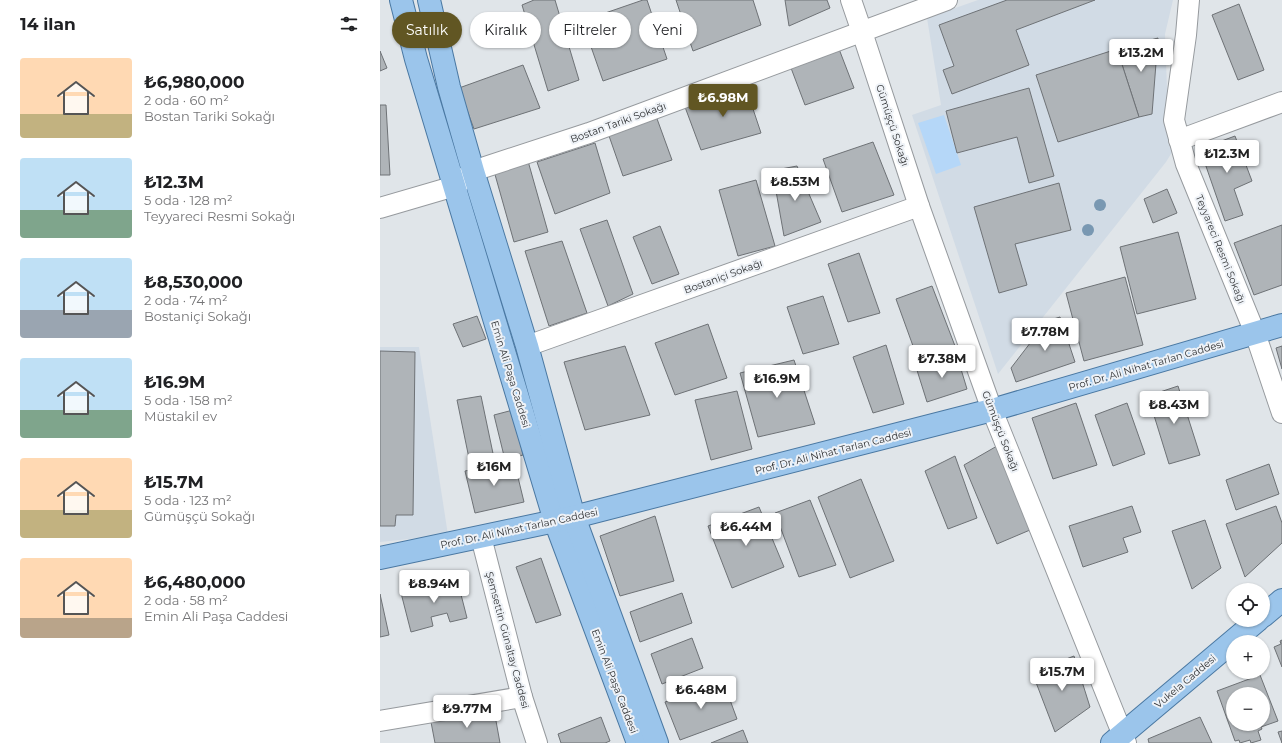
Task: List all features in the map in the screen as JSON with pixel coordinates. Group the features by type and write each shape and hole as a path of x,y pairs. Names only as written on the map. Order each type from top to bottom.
{"main road":[{"name":"Emin Ali Paşa Caddesi","path":"401,0 416,59 454,186 638,743"},
{"name":"Emin Ali Paşa Caddesi","path":"429,0 450,87 473,172 527,346 564,519 657,743"},
{"name":"Prof. Dr. Ali Nihat Tarlan Caddesi","path":"380,558 564,519 992,410 1282,325"},
{"path":"1270,610 1282,600"},
{"name":"Vukela Caddesi","path":"1120,740 1250,627"}],"street":[{"name":"Gümüşçü Sokağı","path":"851,0 919,206 992,410 1120,740"},
{"name":"Bostan Tariki Sokağı","path":"380,208 454,186 473,172 589,133 947,0"},
{"name":"Teyyareci Resmi Sokağı","path":"1189,0 1186,35 1174,120 1186,164 1255,333 1282,413"},
{"path":"1179,140 1282,102"},
{"name":"Bostaniçi Sokağı","path":"527,346 919,206"},
{"name":"Şemsettin Günaltay Caddesi","path":"481,537 522,697 537,743"},
{"path":"380,721 522,697"}],"shaded area":[{"path":"978,0 1173,0 1165,34 1168,116 1174,149 1166,162 998,374 912,115 941,105 927,18"},
{"path":"944,115 961,165 936,174 918,123"},
{"path":"380,347 419,347 448,535 380,542"}],"building":[{"path":"534,0 555,0 559,12 549,12 549,48 569,48 579,80 548,91 535,48 541,48 541,12 524,12 522,5"},
{"path":"647,0 651,12 639,12 639,48 663,48 667,59 603,81 591,48 631,48 631,12 608,12"},
{"path":"676,0 753,0 761,25 693,51 692,48 697,48 697,12 680,12"},
{"path":"785,0 827,0 830,8 789,26"},
{"path":"1007,0 1095,0 1016,30 1029,65 952,94 943,70 954,66 939,25"},
{"path":"1239,4 1264,70 1238,80 1212,15"},
{"path":"1158,38 1152,114 1139,117 1117,49"},
{"path":"839,49 854,88 805,105 791,68"},
{"path":"1117,49 1139,117 1058,142 1036,75"},
{"path":"380,51 387,68 380,71"},
{"path":"523,65 540,108 474,129 459,88"},
{"path":"745,85 761,133 701,150 685,107"},
{"path":"1029,88 1054,176 1029,183 1017,137 957,153 946,111"},
{"path":"380,105 386,105 390,175 380,175"},
{"path":"656,116 672,160 623,176 608,133"},
{"path":"1235,136 1252,181 1234,189 1243,215 1225,221 1200,149"},
{"path":"873,142 894,195 842,212 823,159"},
{"path":"595,143 610,193 555,214 537,162"},
{"path":"528,161 548,232 514,242 494,171"},
{"path":"797,166 821,222 784,236 776,191 781,169"},
{"path":"756,180 775,246 738,256 719,190"},
{"path":"1059,183 1071,230 1015,244 1027,285 999,293 974,207"},
{"path":"1167,189 1177,213 1153,223 1144,199"},
{"path":"607,220 633,294 608,306 580,229"},
{"path":"1282,225 1282,285 1254,295 1234,243"},
{"path":"660,226 679,274 652,284 633,237"},
{"path":"1178,232 1196,299 1137,314 1120,247"},
{"path":"562,241 587,313 549,326 525,251"},
{"path":"859,253 880,313 848,322 828,264"},
{"path":"1125,277 1143,345 1084,361 1066,293"},
{"path":"932,286 955,346 917,357 896,299"},
{"path":"823,296 839,344 803,354 787,307"},
{"path":"477,316 486,339 463,347 453,324"},
{"path":"1060,317 1075,362 1016,382 1011,368 1047,321"},
{"path":"708,324 727,378 675,395 655,343"},
{"path":"886,345 904,404 873,413 853,357"},
{"path":"625,346 650,415 585,430 564,362"},
{"path":"1282,346 1282,369 1276,348"},
{"path":"380,351 415,352 413,515 396,515 395,526 380,526"},
{"path":"957,356 967,389 927,402 916,367"},
{"path":"794,360 815,424 758,437 740,373"},
{"path":"1178,386 1200,455 1169,464 1148,396"},
{"path":"737,391 752,449 711,460 695,400"},
{"path":"481,396 495,463 471,468 457,400"},
{"path":"1076,403 1097,465 1053,479 1032,418"},
{"path":"1127,403 1145,454 1113,466 1095,415"},
{"path":"513,410 523,455 505,460 494,415"},
{"path":"997,446 1030,530 997,544 964,465"},
{"path":"955,456 977,518 948,529 925,471"},
{"path":"514,461 524,502 475,513 465,471"},
{"path":"1269,464 1279,494 1236,510 1226,480"},
{"path":"861,479 894,561 850,578 818,497"},
{"path":"810,500 836,565 799,577 775,513"},
{"path":"1132,506 1141,532 1123,538 1128,552 1083,567 1069,526"},
{"path":"1276,506 1282,523 1282,543 1245,577 1226,524"},
{"path":"759,507 784,567 732,588 708,526"},
{"path":"655,516 674,581 620,596 600,536"},
{"path":"1205,520 1221,568 1192,589 1172,531"},
{"path":"541,558 561,615 536,623 516,567"},
{"path":"457,579 467,618 450,622 447,613 431,617 433,626 411,632 401,593"},
{"path":"682,593 692,623 640,642 630,612"},
{"path":"380,594 389,635 380,637"},
{"path":"692,638 703,668 662,684 651,654"},
{"path":"1282,640 1282,667 1274,647 1281,644 1280,641"},
{"path":"1074,656 1090,707 1055,732 1032,672"},
{"path":"1249,679 1262,679 1265,687 1228,687"},
{"path":"723,681 737,719 680,740 665,702"},
{"path":"1226,688 1226,716 1217,691"},
{"path":"1270,701 1278,721 1270,724"},
{"path":"494,710 500,743 435,743 431,722"},
{"path":"601,717 610,741 605,743 561,743 558,734"},
{"path":"1200,717 1212,743 1149,743 1148,739"},
{"path":"743,730 748,743 711,743"},
{"path":"1231,731 1258,731 1261,740 1251,743 1250,740 1240,743 1239,740 1235,741"},
{"path":"1282,731 1282,743 1278,732"}]}
